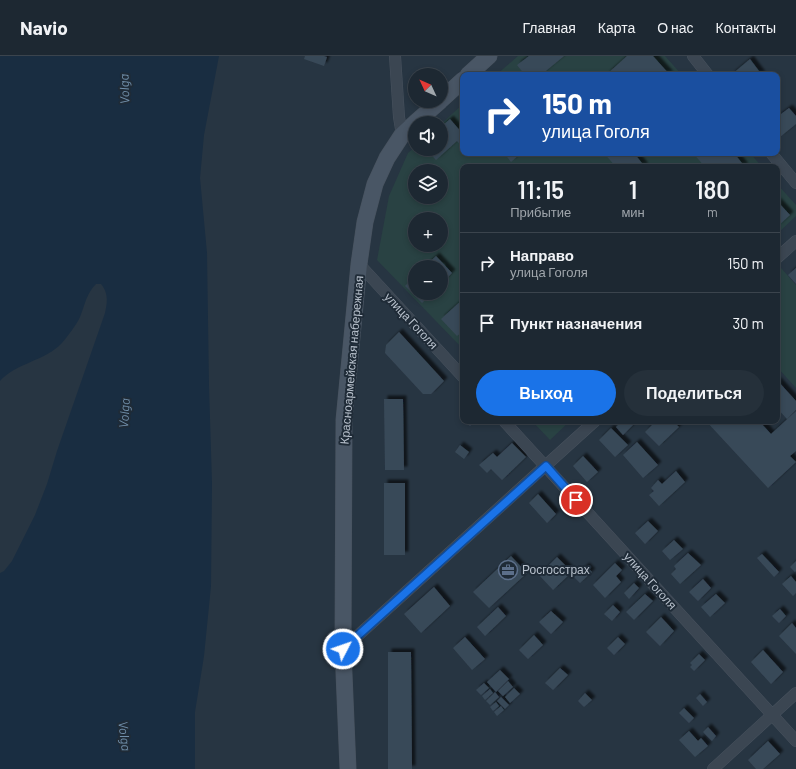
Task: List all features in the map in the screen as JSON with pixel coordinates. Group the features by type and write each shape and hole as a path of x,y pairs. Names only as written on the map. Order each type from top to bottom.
{"street":[{"path":"395,56 399,117 402,135"},
{"path":"471,72 489,56"},
{"path":"692,56 705,72"},
{"name":"Красноармейская набережная","path":"448,93 460,83"},
{"name":"Красноармейская набережная","path":"423,116 431,108"},
{"name":"Красноармейская набережная","path":"348,769 343,649 344,420 365,222 375,184 387,158 402,135 408,129"},
{"path":"774,156 796,183"},
{"path":"780,255 796,241"},
{"name":"улица Гоголя","path":"360,264 460,374"},
{"name":"улица Гоголя","path":"507,424 796,741"},
{"path":"343,649 593,424"},
{"path":"713,769 796,693"}],"green space":[{"path":"518,56 665,56 679,72 499,72"},
{"path":"460,107 460,156 753,156 759,164 460,164 460,346 416,300 448,300 448,260 408,260 408,292 377,260 389,196 408,153 408,156 448,156 448,118"},
{"path":"780,187 796,205 796,216 780,231"},
{"path":"781,268 796,285 796,388 780,370"},
{"path":"535,424 567,424 550,440"}],"water":[{"name":"Volga","path":"0,56 219,56 204,135 200,178 207,253 212,483 211,586 204,656 195,712 195,769 0,769 0,573 4,571 12,561 35,515 105,313 107,298 101,284 96,284 88,296 79,320 62,343 47,354 14,370 0,381"}],"building":[{"path":"305,56 327,57 324,66 304,59"},
{"path":"529,56 564,56 545,72 523,72 517,65"},
{"path":"627,56 653,56 667,72 609,72"},
{"path":"750,59 760,72 735,72"},
{"path":"789,108 796,116 796,124 780,137 780,115"},
{"path":"450,119 460,131 460,144 457,141 448,149 448,121"},
{"path":"432,156 440,156 436,160"},
{"path":"506,156 518,156 511,162"},
{"path":"607,156 636,156 643,164 613,164"},
{"path":"696,156 736,156 743,164 702,164"},
{"path":"780,204 790,215 780,224"},
{"path":"436,256 440,260 432,260"},
{"path":"796,268 796,284 788,275"},
{"path":"448,269 452,273 448,277"},
{"path":"460,302 460,334 457,336 441,319"},
{"path":"399,332 444,381 431,394 423,394 385,353 386,345"},
{"path":"780,383 796,401 796,410 787,419 780,411"},
{"path":"384,399 403,399 404,470 385,470"},
{"path":"796,411 796,451 790,456 796,462 768,488 709,424 762,424 771,434"},
{"path":"619,424 634,424 623,435 616,427"},
{"path":"653,424 676,424 679,427 659,446 645,432"},
{"path":"611,428 628,445 615,457 599,440"},
{"path":"637,442 658,465 643,478 623,455"},
{"path":"512,443 526,457 502,480 491,469 487,473 479,465 493,453 497,457"},
{"path":"460,445 469,452 464,459 455,452"},
{"path":"583,456 598,472 587,482 573,466"},
{"path":"676,471 685,482 659,506 649,495 654,491 651,488 658,480 662,484"},
{"path":"384,483 405,483 405,555 384,555"},
{"path":"538,494 556,514 547,523 529,503"},
{"path":"648,521 658,531 645,544 635,533"},
{"path":"674,540 683,549 670,560 662,551"},
{"path":"688,553 701,565 680,584 671,574 676,569 674,566"},
{"path":"762,554 779,572 774,577 757,558"},
{"path":"511,556 527,573 489,608 473,592"},
{"path":"557,557 572,572 553,590 539,575"},
{"path":"796,561 796,571 795,572 790,567"},
{"path":"615,563 622,570 616,576 621,582 605,598 593,585"},
{"path":"586,566 592,572 580,583 574,577"},
{"path":"791,576 796,582 796,593 793,596 782,584"},
{"path":"703,579 711,588 698,601 689,592"},
{"path":"634,583 639,588 629,599 624,593"},
{"path":"434,587 450,606 421,633 404,614"},
{"path":"645,594 653,601 634,620 626,612"},
{"path":"716,594 725,603 710,617 701,607"},
{"path":"613,605 620,612 612,621 604,614"},
{"path":"498,607 506,616 485,636 477,627"},
{"path":"780,609 786,616 779,623 772,616"},
{"path":"551,611 563,622 551,634 539,622"},
{"path":"661,617 674,631 660,646 646,632"},
{"path":"792,623 796,628 796,654 779,636"},
{"path":"534,635 543,645 528,659 519,650"},
{"path":"465,637 485,659 472,670 453,648"},
{"path":"618,637 625,644 614,655 607,648"},
{"path":"763,650 783,672 771,684 751,662"},
{"path":"388,652 411,652 412,769 388,769"},
{"path":"699,654 705,660 694,671 690,667 692,665 690,663"},
{"path":"560,668 568,675 553,690 545,683"},
{"path":"500,670 509,679 496,692 487,682"},
{"path":"508,681 513,687 503,696 498,691"},
{"path":"484,683 489,688 481,695 476,690"},
{"path":"514,688 520,694 510,703 505,697"},
{"path":"490,689 493,693 485,700 482,696"},
{"path":"495,692 499,697 490,705 486,701"},
{"path":"585,693 592,700 584,707 578,701"},
{"path":"700,694 707,702 703,706 696,698"},
{"path":"501,697 509,705 505,709 497,701"},
{"path":"496,702 499,706 493,711 490,707"},
{"path":"501,706 504,710 497,716 494,712"},
{"path":"684,708 694,718 689,723 679,713"},
{"path":"708,727 716,736 712,741 703,732"},
{"path":"689,731 698,741 701,738 708,746 695,757 679,740"},
{"path":"768,741 780,754 763,769 756,769 748,760"}],"place":[{"name":"Росгосстрах","path":"508,570"}],"route":[{"path":"343,649 546,466 576,500"}]}
